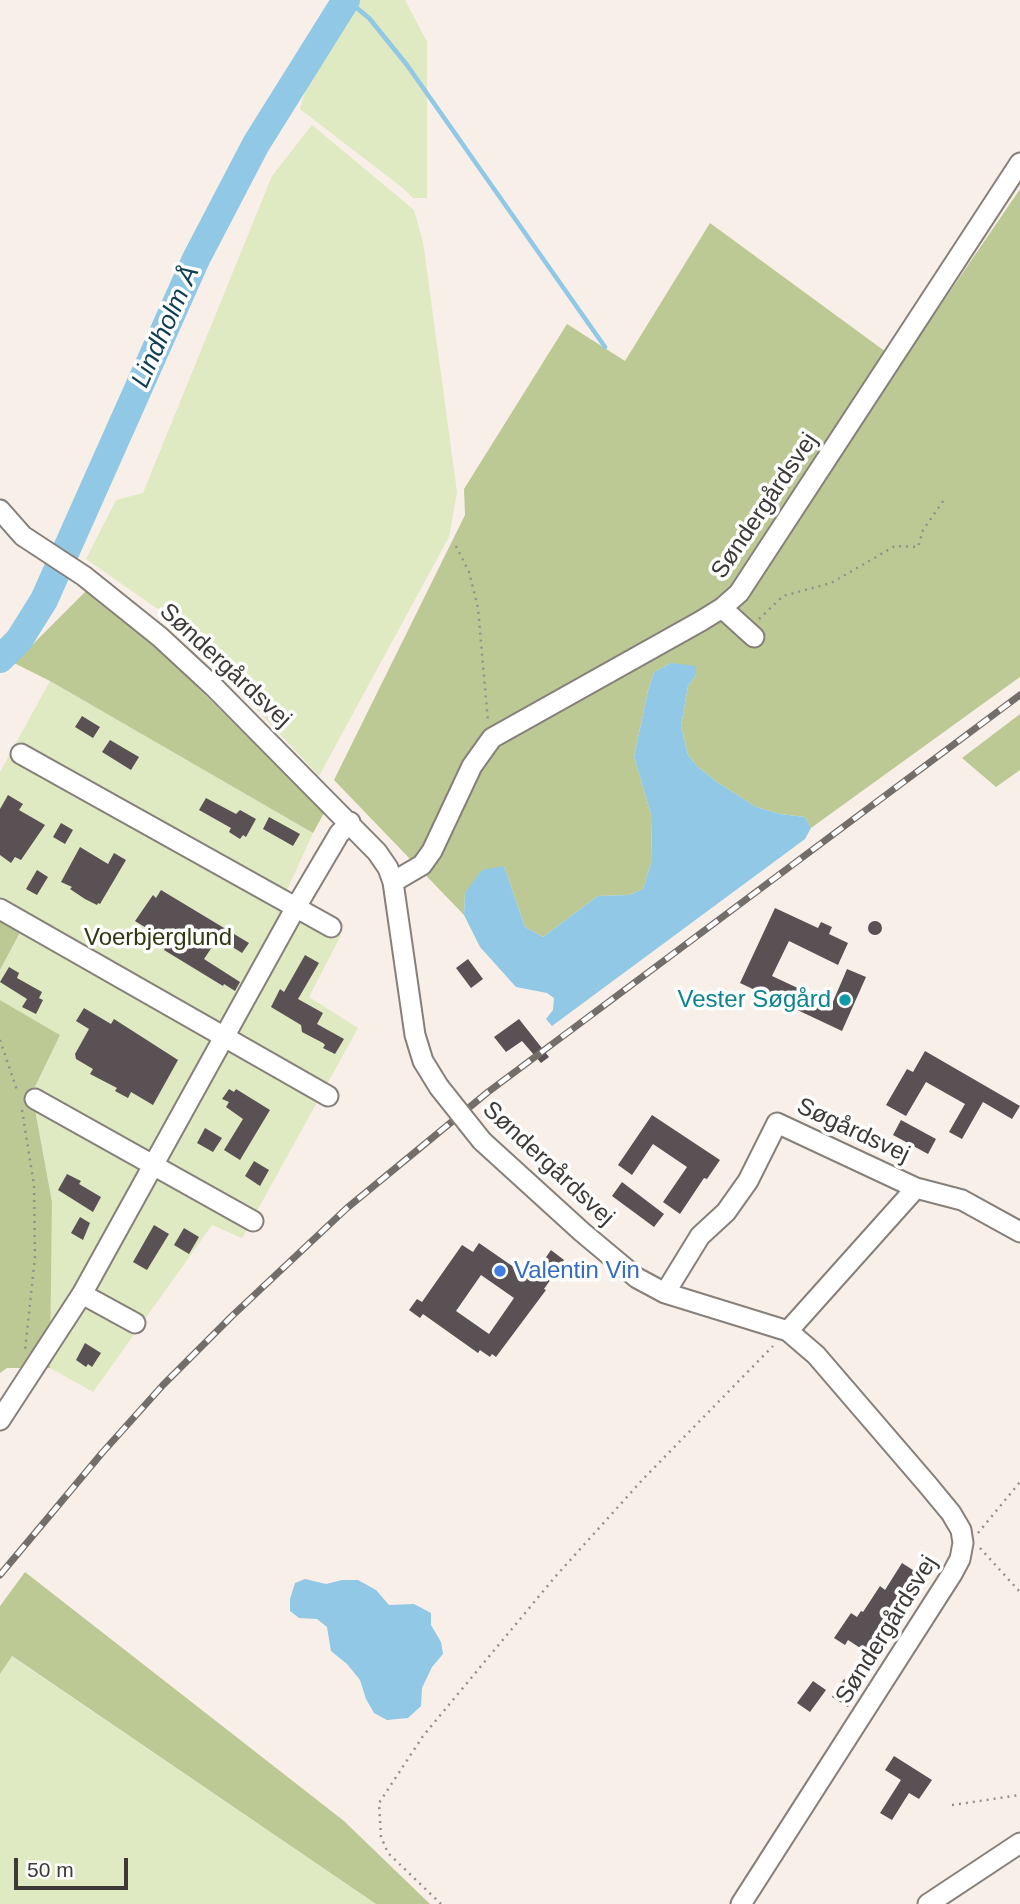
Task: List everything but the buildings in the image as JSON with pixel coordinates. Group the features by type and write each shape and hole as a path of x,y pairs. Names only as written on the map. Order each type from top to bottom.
{"street":[{"name":"Søndergårdsvej","path":"393,882 422,865 432,851 472,766 492,738 722,608 738,593 1020,163"},
{"name":"Søndergårdsvej","path":"0,510 23,536 122,604 215,687 377,852 388,868 393,882 415,1035 423,1061 439,1087 482,1141 637,1278 665,1293 788,1331 816,1355 928,1484 961,1530 963,1543 953,1574 741,1904"},
{"path":"722,608 751,634"},
{"path":"21,754 331,927"},
{"path":"0,1420 82,1294 296,907 339,834 350,822"},
{"path":"0,909 328,1096"},
{"path":"25,1101 152,1164 253,1221"},
{"name":"Søgårdsvej","path":"665,1293 700,1236 726,1212 748,1181 777,1123 916,1188 962,1200 1020,1232"},
{"path":"788,1331 916,1188"},
{"path":"82,1294 135,1323"},
{"path":"928,1904 1020,1843"}],"path":[{"path":"751,634 783,596 831,583 895,546 918,547 923,530 946,497"},
{"path":"456,547 469,572 478,608 487,719 492,738"},
{"path":"0,1040 25,1101 34,1185 34,1257 24,1352"},
{"path":"441,1904 388,1853 381,1837 379,1803 423,1736 555,1577 644,1478 788,1331"},
{"path":"963,1543 978,1534 1020,1482"},
{"path":"963,1543 978,1546 1020,1592"},
{"path":"953,1805 1020,1795"}],"green space":[{"path":"358,0 405,0 427,42 427,198 413,198 300,109 310,74"},
{"path":"312,125 414,210 423,242 457,492 449,537 319,776 172,619 86,559 116,500 143,493 272,176"},
{"path":"1020,189 1020,677 811,828 805,817 756,807 697,766 688,755 681,726 688,686 696,675 671,663 654,672 634,757 651,814 652,860 643,889 629,895 598,896 543,937 525,927 504,866 465,893 464,915 334,780 465,515 464,489 567,324 625,361 710,223 901,363"},
{"path":"87,590 167,657 324,813 313,833 50,681 14,663"},
{"name":"Voerbjerglund","path":"50,681 313,833 287,890 341,935 309,997 358,1028 242,1238 212,1225 93,1392 50,1368 52,1202 32,1093 60,1035 0,1000 0,970 21,932 0,918 0,772"},
{"path":"1020,714 1020,770 996,787 962,758"},
{"path":"0,918 21,931 0,970"},
{"path":"0,1000 60,1035 32,1093 52,1202 50,1368 7,1368 0,1373"},
{"path":"25,1572 344,1821 430,1904 376,1904 12,1656 0,1674 0,1606"},
{"path":"11,1656 376,1904 0,1904 0,1674"}],"water":[{"path":"671,663 696,666 696,675 688,686 681,726 688,755 697,766 756,807 805,817 811,828 805,839 552,1026 546,1019 553,1010 554,998 547,993 516,987 480,947 464,915 465,893 482,870 504,866 525,927 543,937 598,896 629,895 643,889 652,860 651,814 634,757 654,672"},
{"path":"305,1579 326,1584 358,1580 376,1590 389,1605 414,1604 431,1613 431,1625 441,1642 443,1654 432,1667 422,1688 421,1706 408,1718 387,1720 374,1713 360,1680 347,1664 331,1651 327,1627 317,1619 299,1618 290,1611 290,1599 295,1583"}],"waterway":[{"name":"Lindholm Å","path":"0,659 19,640 44,600 196,259 256,144 346,0"},
{"path":"347,0 369,18 407,65 605,347"}],"railway":[{"path":"0,1575 163,1385 347,1208 488,1092 1020,695"}],"place":[{"name":"Vester Søgård","path":"845,1000"},
{"name":"Valentin Vin","path":"500,1271"}]}
